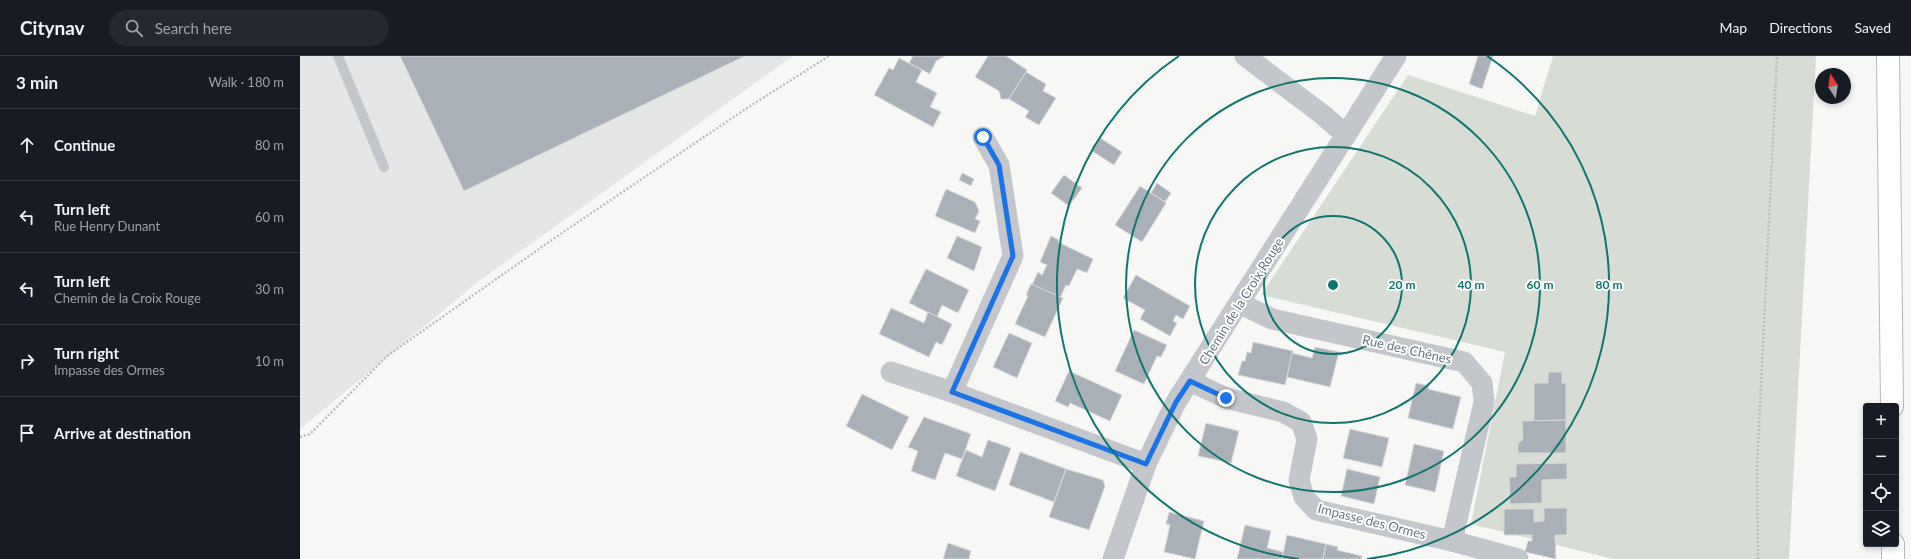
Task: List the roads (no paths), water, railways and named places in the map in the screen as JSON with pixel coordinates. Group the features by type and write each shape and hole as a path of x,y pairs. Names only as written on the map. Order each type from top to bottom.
{"highway":[{"path":"1888,56 1892,403"},
{"path":"1893,547 1893,559"}],"street":[{"path":"1245,56 1323,115 1346,135"},
{"name":"Chemin de la Croix Rouge","path":"1113,559 1146,464 1176,402 1396,56"},
{"path":"952,392 1013,256 999,165 983,137"},
{"name":"Rue des Chênes","path":"1239,303 1272,319 1464,362 1482,384 1484,402 1452,541"},
{"path":"891,372 952,392 1146,464"},
{"name":"Impasse des Ormes","path":"1190,381 1226,398 1283,412 1301,422 1307,439 1299,480 1304,497 1316,510 1452,541 1518,559"}],"lane":[{"path":"338,56 384,167"}]}
